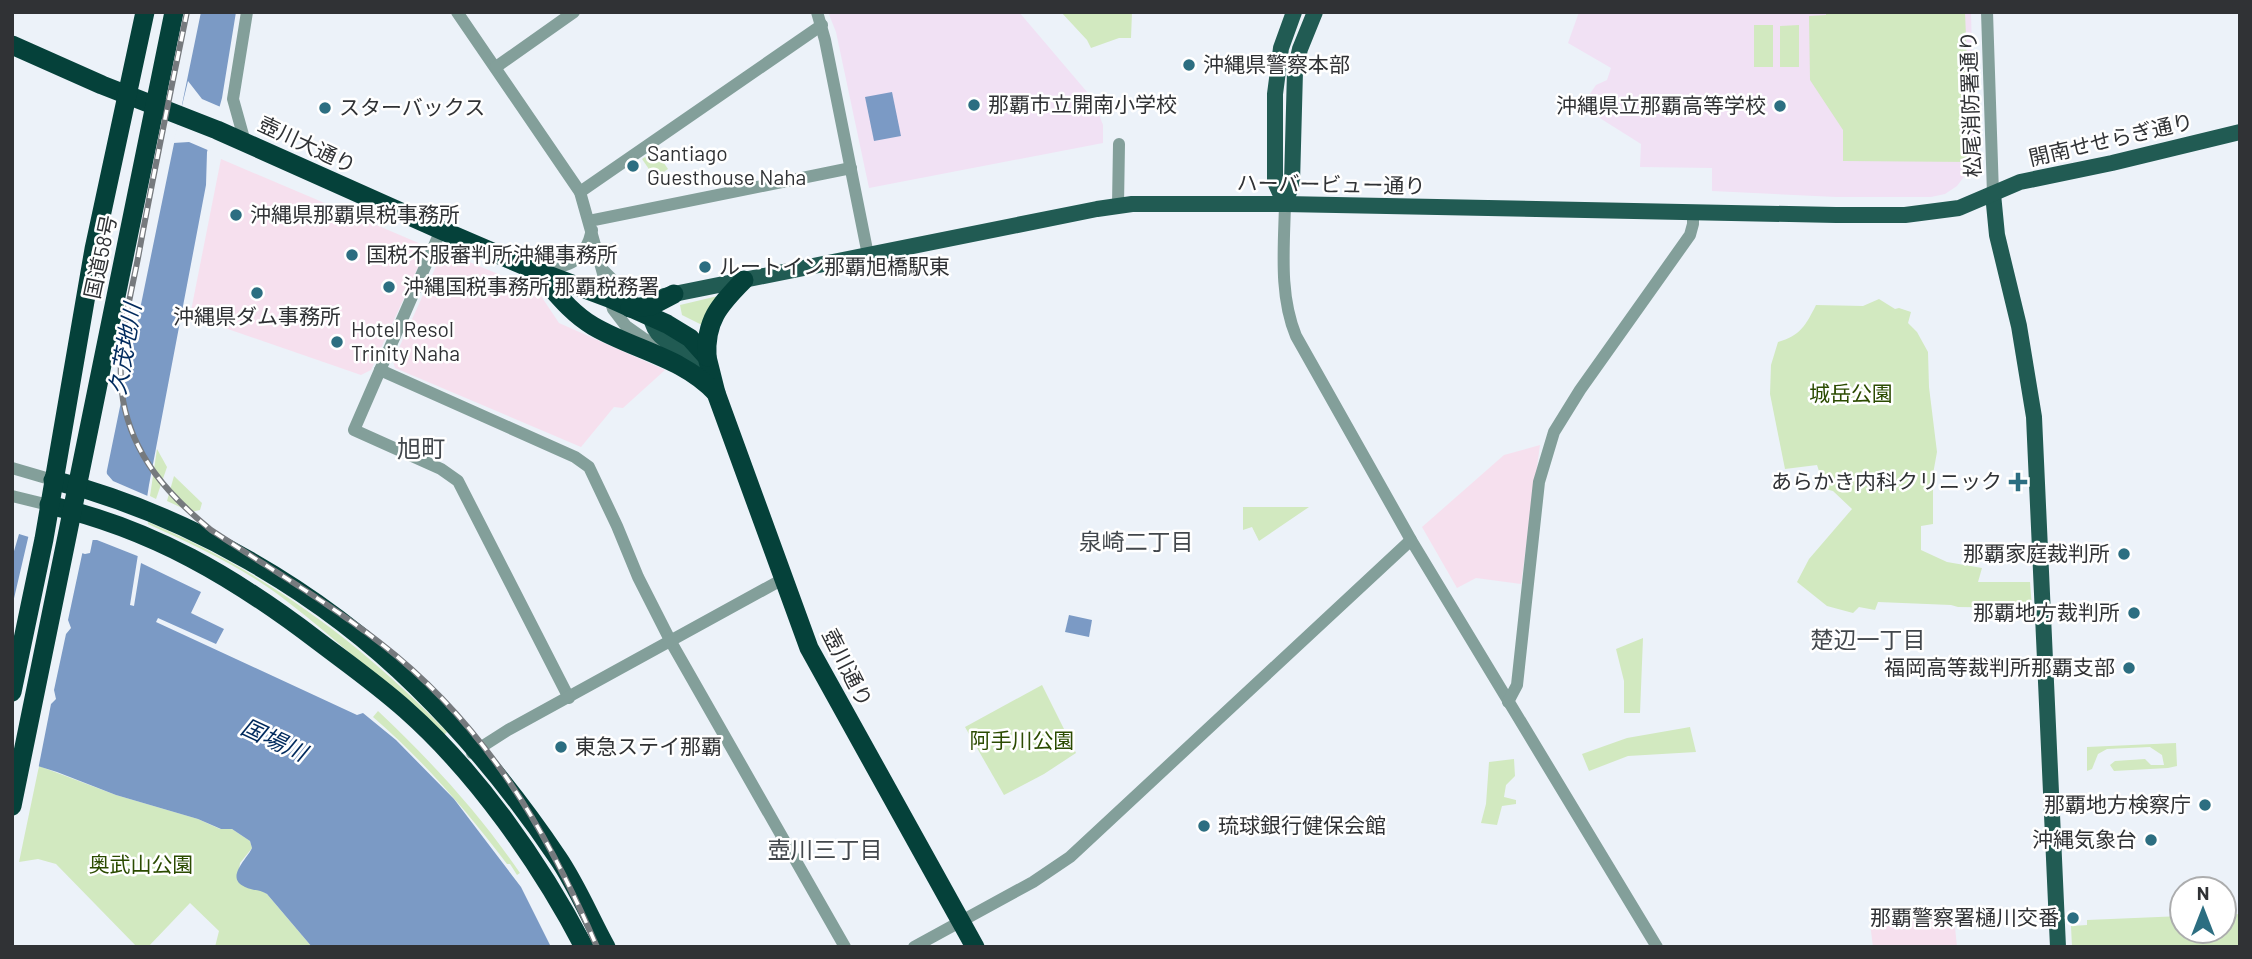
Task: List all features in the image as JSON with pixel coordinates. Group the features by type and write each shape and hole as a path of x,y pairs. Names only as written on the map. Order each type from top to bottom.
{"highway":[{"name":"国道58号","path":"12,692 44,539 94,249 145,12"},
{"name":"国道58号","path":"12,806 174,12"},
{"name":"壺川大通り","path":"12,45 245,142 441,230"},
{"name":"壺川通り","path":"441,230 537,271 640,304 690,338 706,357 710,387 819,669 975,947"},
{"name":"壺川通り","path":"537,271 571,310 595,327 668,359 710,387"},
{"path":"706,357 708,332 714,315 744,280"},
{"path":"552,288 640,304"},
{"path":"53,480 97,492 195,533 251,563 341,622 415,685 476,750 560,861 606,947"},
{"path":"49,505 93,516 144,535 211,567 273,607 406,710 478,787 526,849 584,947"}],"main road":[{"path":"1284,204 1275,183 1276,94 1281,48 1294,12"},
{"path":"1284,204 1293,183 1295,71 1300,49 1315,12"},
{"name":"開南せせらぎ通り","path":"1993,194 2020,182 2240,132"},
{"path":"1993,194 1997,235 2019,326 2034,417 2058,947"},
{"name":"ハーバービュー通り","path":"640,304 744,280 1118,205 1284,204 1916,214 1959,208 1993,194"},
{"path":"640,304 657,334 699,367 710,387"}],"street":[{"path":"245,142 233,99 247,12"},
{"path":"457,12 580,192 603,271 640,304"},
{"path":"496,67 574,12"},
{"path":"817,12 822,25 868,255"},
{"name":"松尾消防署通り","path":"1987,12 1993,194"},
{"path":"580,192 822,25"},
{"path":"1118,205 1119,144"},
{"path":"590,226 851,168"},
{"path":"1284,204 1285,290 1292,325 1311,364 1411,540 1657,947"},
{"path":"1508,702 1517,685 1539,482 1554,432 1580,390 1690,235 1693,212"},
{"path":"537,271 560,268 577,260 585,251 590,226"},
{"path":"441,230 354,430 452,475 458,481 569,698"},
{"path":"603,271 640,304"},
{"path":"640,304 626,326 661,348 668,359"},
{"path":"380,370 584,462 589,467 617,526 632,566 671,642 845,947"},
{"path":"12,468 53,480"},
{"path":"12,496 49,505"},
{"path":"914,947 1033,882 1082,846 1411,540"},
{"path":"458,765 476,750 783,579"}],"shaded area":[{"name":"那覇市立開南小学校","path":"828,12 1019,12 1093,99 1103,125 1103,143 869,188 836,32"},
{"name":"沖縄県立那覇高等学校","path":"1579,12 1971,12 1975,162 1957,186 1945,194 1931,197 1836,197 1712,191 1712,168 1640,167 1641,144 1587,110 1585,101 1596,85 1607,80 1611,68 1568,43"},
{"path":"221,159 421,244 425,252 371,370 361,375 190,316"},
{"path":"443,251 527,286 541,296 559,323 665,370 623,408 614,407 581,447 395,368 393,361"},
{"path":"1540,445 1521,584 1476,578 1457,588 1422,527 1504,455"},
{"path":"1887,915 1933,919 1937,928 1955,927 1957,947 1873,947 1870,923 1885,921"}],"green space":[{"path":"1061,12 1132,12 1131,38 1119,38 1091,48"},
{"path":"1826,12 1965,12 1971,162 1843,161 1843,130 1810,80 1809,16 1826,15"},
{"path":"1754,25 1773,25 1773,67 1754,67"},
{"path":"1799,25 1799,67 1780,67 1780,26"},
{"path":"655,150 668,169 655,178 642,159"},
{"path":"722,295 704,326 682,315 680,305"},
{"name":"城岳公園","path":"1879,299 1895,309 1911,312 1908,323 1917,332 1928,352 1929,387 1937,452 1933,474 1933,524 1921,526 1921,550 1947,562 1982,568 1978,582 2030,582 2032,608 1878,602 1875,610 1859,607 1853,613 1827,606 1797,582 1809,559 1852,509 1833,491 1825,489 1817,465 1785,469 1770,394 1771,365 1778,342 1802,329 1816,305 1863,306"},
{"path":"157,449 167,467 156,499 150,496"},
{"path":"174,476 202,503 200,510 191,512 167,501"},
{"path":"1243,507 1309,507 1259,541 1252,527 1243,530"},
{"path":"148,522 231,562 308,612 381,669 447,732 442,737 345,649 269,588"},
{"path":"1643,638 1640,713 1624,713 1624,681 1616,649"},
{"name":"阿手川公園","path":"1042,685 1076,753 1004,795 965,727"},
{"path":"378,711 454,788 520,873 517,875 510,864 507,864 427,769 373,717"},
{"path":"1690,727 1696,752 1628,756 1589,771 1582,754 1627,738"},
{"path":"2176,743 2177,766 2114,771 2110,765 2115,761 2145,759 2151,765 2164,765 2162,755 2150,747 2107,749 2098,754 2092,769 2087,771 2087,747"},
{"path":"1514,759 1515,776 1506,785 1504,797 1516,800 1516,804 1502,806 1497,825 1481,823 1486,804 1489,762"},
{"name":"奥武山公園","path":"39,766 116,795 198,819 220,829 232,829 250,841 252,848 240,863 238,878 246,887 267,894 312,947 215,947 219,931 190,903 148,947 137,947 56,864 38,859 19,862"},
{"path":"2238,914 2240,947 2072,947 2071,926 2087,925 2087,920 2168,917 2168,945 2238,945"}],"water":[{"name":"国場川","path":"201,12 236,12 222,98 207,152 206,185 149,485 130,605 134,606 141,563 201,592 191,613 224,629 216,644 158,618 156,622 357,715 363,713 396,740 454,799 521,887 551,947 312,947 267,894 239,883 237,873 252,848 250,841 232,829 221,829 12,758 12,558 19,534 85,554 90,553"},
{"path":"892,92 901,136 874,141 865,97"},
{"path":"1069,615 1092,620 1089,637 1065,632"}],"pier":[{"path":"188,81 202,99 223,108 210,151 189,142 173,143"},
{"path":"104,464 113,481 150,497 140,557 97,540 88,540"},
{"path":"29,534 83,550 68,620 71,628 66,634 54,690 56,699 51,704 38,770 12,762 12,607"}],"railway":[{"path":"187,12 122,347 123,400 135,439 155,473 195,517 359,627 416,673 450,707 481,743 533,820 597,947"}],"place":[{"name":"沖縄県警察本部","path":"1189,65"},
{"name":"那覇市立開南小学校","path":"974,105"},
{"name":"沖縄県立那覇高等学校","path":"1780,106"},
{"name":"スターバックス","path":"325,108"},
{"name":"Santiago Guesthouse Naha","path":"633,166"},
{"name":"沖縄県那覇県税事務所","path":"236,215"},
{"name":"国税不服審判所沖縄事務所","path":"352,255"},
{"name":"ルートイン那覇旭橋駅東","path":"705,267"},
{"name":"沖縄国税事務所 那覇税務署","path":"389,287"},
{"name":"沖縄県ダム事務所","path":"257,293"},
{"name":"Hotel Resol Trinity Naha","path":"337,342"},
{"name":"あらかき内科クリニック","path":"2018,482"},
{"name":"那覇家庭裁判所","path":"2124,554"},
{"name":"那覇地方裁判所","path":"2134,613"},
{"name":"福岡高等裁判所那覇支部","path":"2129,668"},
{"name":"東急ステイ那覇","path":"561,747"},
{"name":"那覇地方検察庁","path":"2205,805"},
{"name":"琉球銀行健保会館","path":"1204,826"},
{"name":"沖縄気象台","path":"2151,840"},
{"name":"那覇警察署樋川交番","path":"2073,918"}],"district":[{"name":"旭町","path":"421,449"},
{"name":"泉崎二丁目","path":"1136,542"},
{"name":"楚辺一丁目","path":"1868,640"},
{"name":"壺川三丁目","path":"825,850"}],"water label":[{"name":"久茂地川","path":"125,349"}]}
